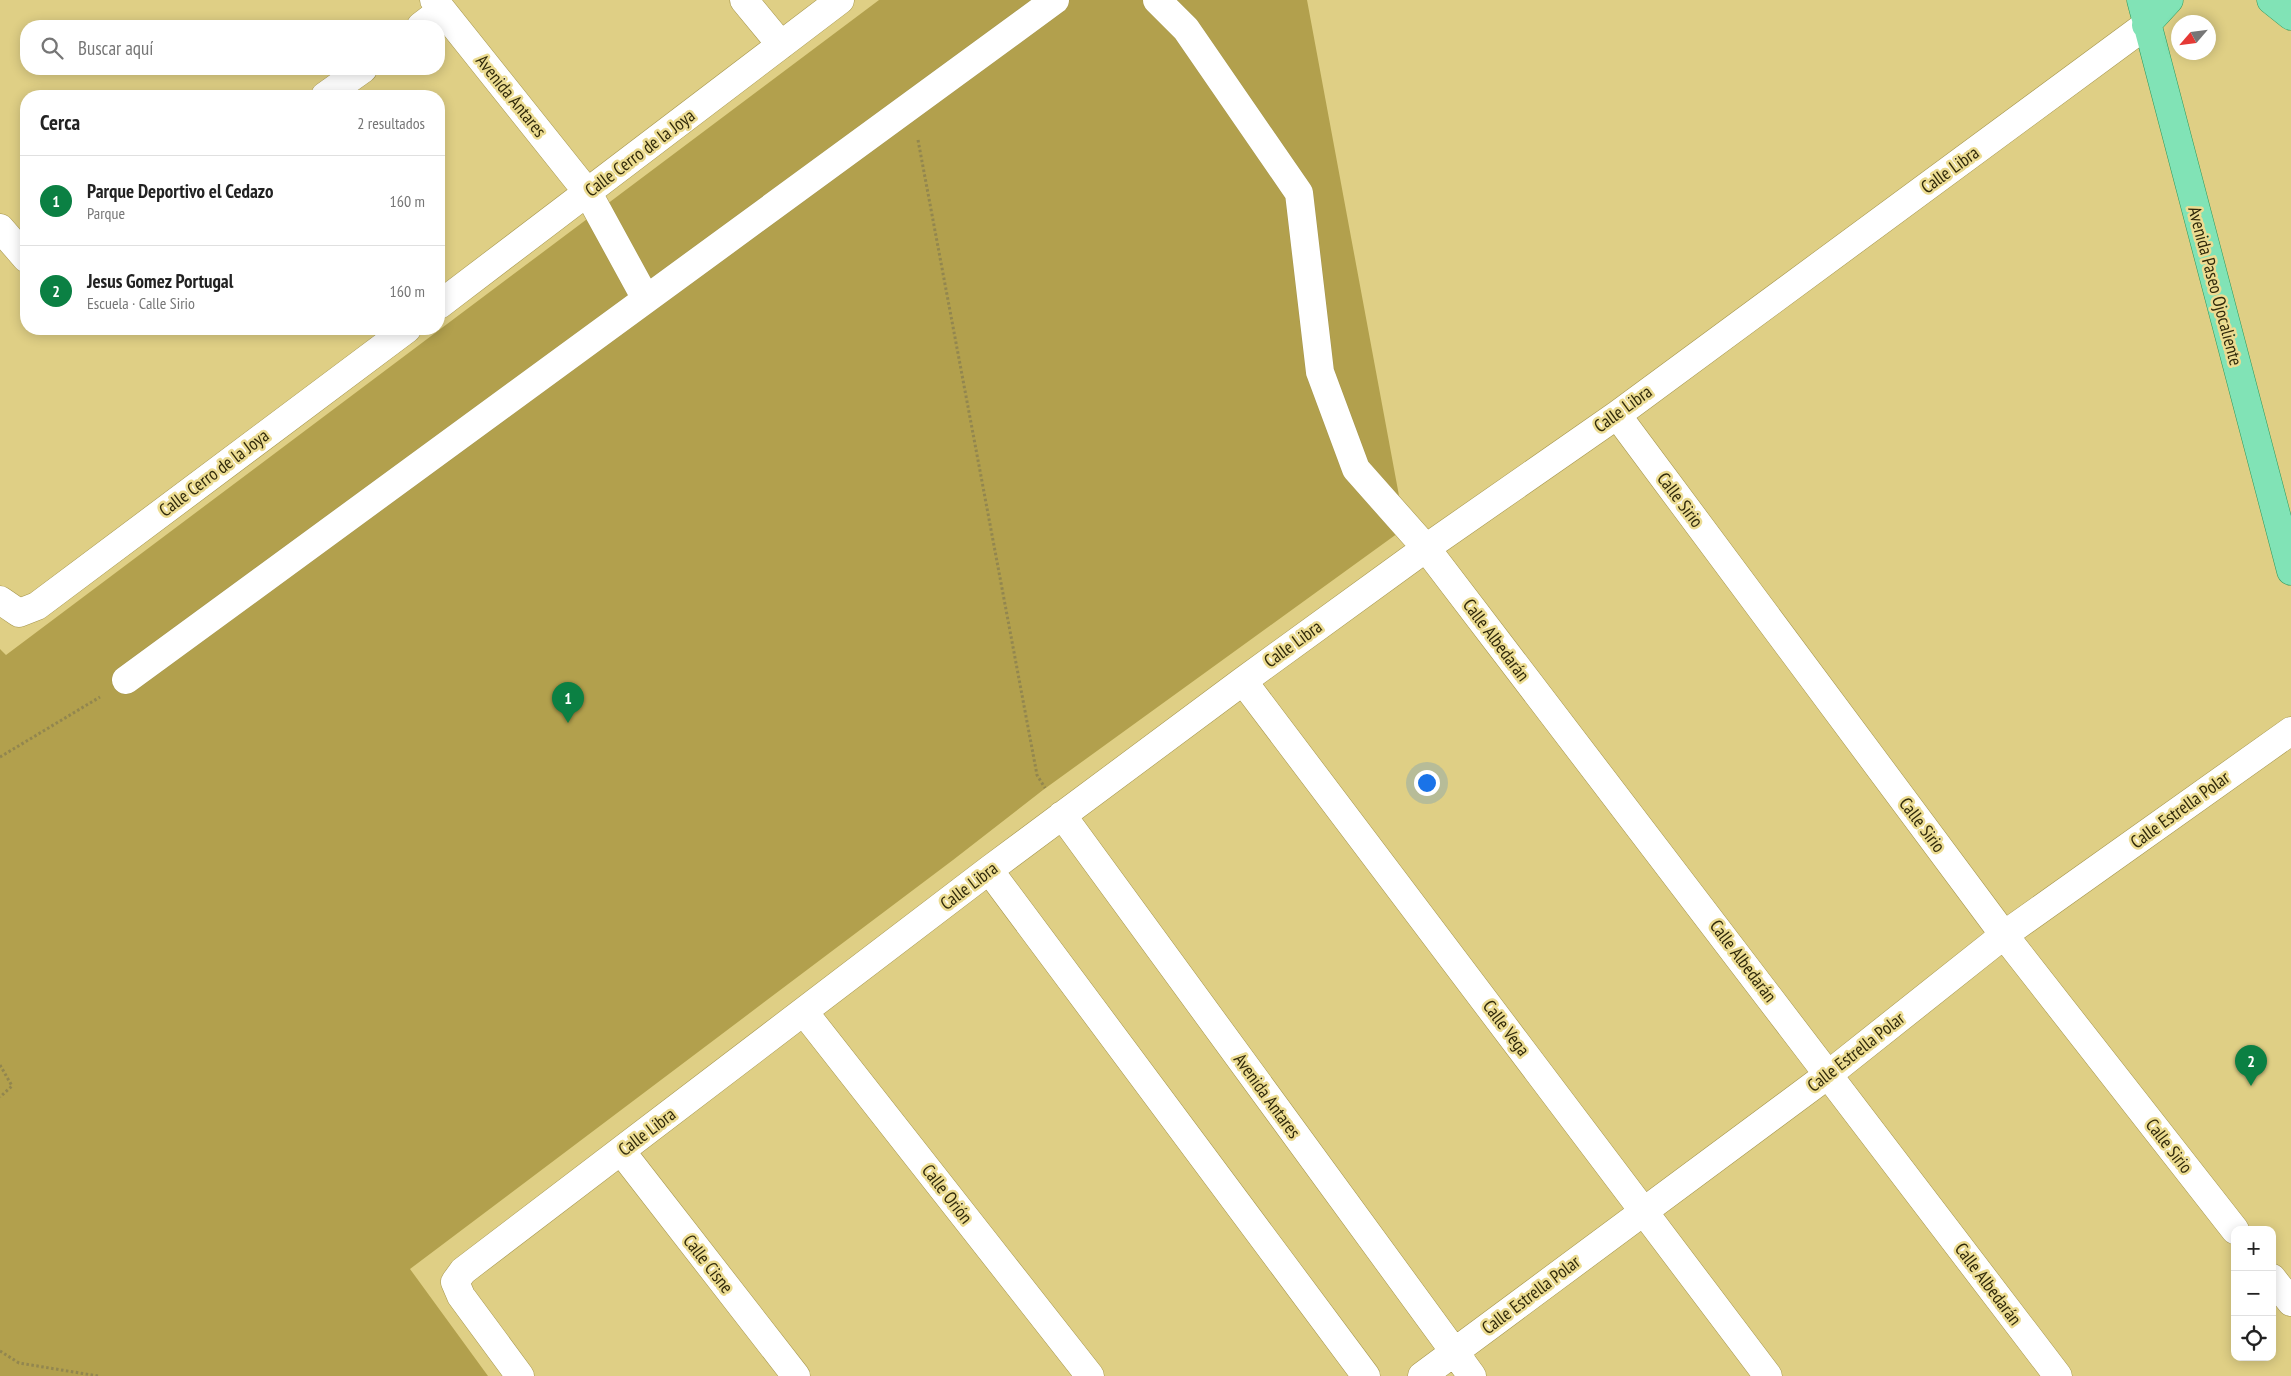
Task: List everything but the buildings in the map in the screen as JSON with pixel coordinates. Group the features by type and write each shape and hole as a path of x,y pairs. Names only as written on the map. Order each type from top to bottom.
{"main road":[{"path":"2144,12 2169,0"},
{"path":"2271,0 2291,16"},
{"name":"Avenida Paseo Ojocaliente","path":"2144,12 2291,571"}],"street":[{"path":"744,0 781,45"},
{"name":"Calle Cerro de la Joya","path":"445,300 840,0"},
{"path":"126,680 1056,0"},
{"name":"Calle Albedarán","path":"1157,0 1186,29 1299,193 1320,372 1356,469 1426,548 2058,1376"},
{"path":"425,20 438,5"},
{"name":"Avenida Antares","path":"438,5 588,192 646,300"},
{"name":"Calle Libra","path":"520,1376 461,1296 456,1282 463,1271 989,870 1242,681 1426,548 1617,415 2144,12"},
{"path":"333,90 355,75"},
{"path":"0,228 20,251"},
{"name":"Calle Cerro de la Joya","path":"9,606 37,606 399,335"},
{"name":"Calle Sirio","path":"1617,415 2004,935 2232,1226"},
{"name":"Calle Vega","path":"1242,681 1768,1376"},
{"name":"Calle Estrella Polar","path":"1422,1376 1829,1074 2004,935 2291,731"},
{"name":"Avenida Antares","path":"1062,815 1472,1376"},
{"path":"989,870 1366,1376"},
{"name":"Calle Orión","path":"804,1012 1090,1376"},
{"name":"Calle Cisne","path":"621,1152 796,1376"},
{"path":"2276,1283 2291,1302"}],"path":[{"path":"911,105 1037,775 1062,815"},
{"path":"1,755 126,680"},
{"path":"0,1066 12,1086 0,1097"},
{"path":"0,1351 20,1363 98,1376"}],"shaded area":[{"path":"879,0 1307,0 1405,528 1043,790 953,860 410,1269 488,1376 0,1376 0,649 6,655 433,335 445,335 445,326"}],"place":[{"name":"Parque Deportivo el Cedazo","path":"568,723"},
{"name":"Jesus Gomez Portugal","path":"2251,1086"}]}
